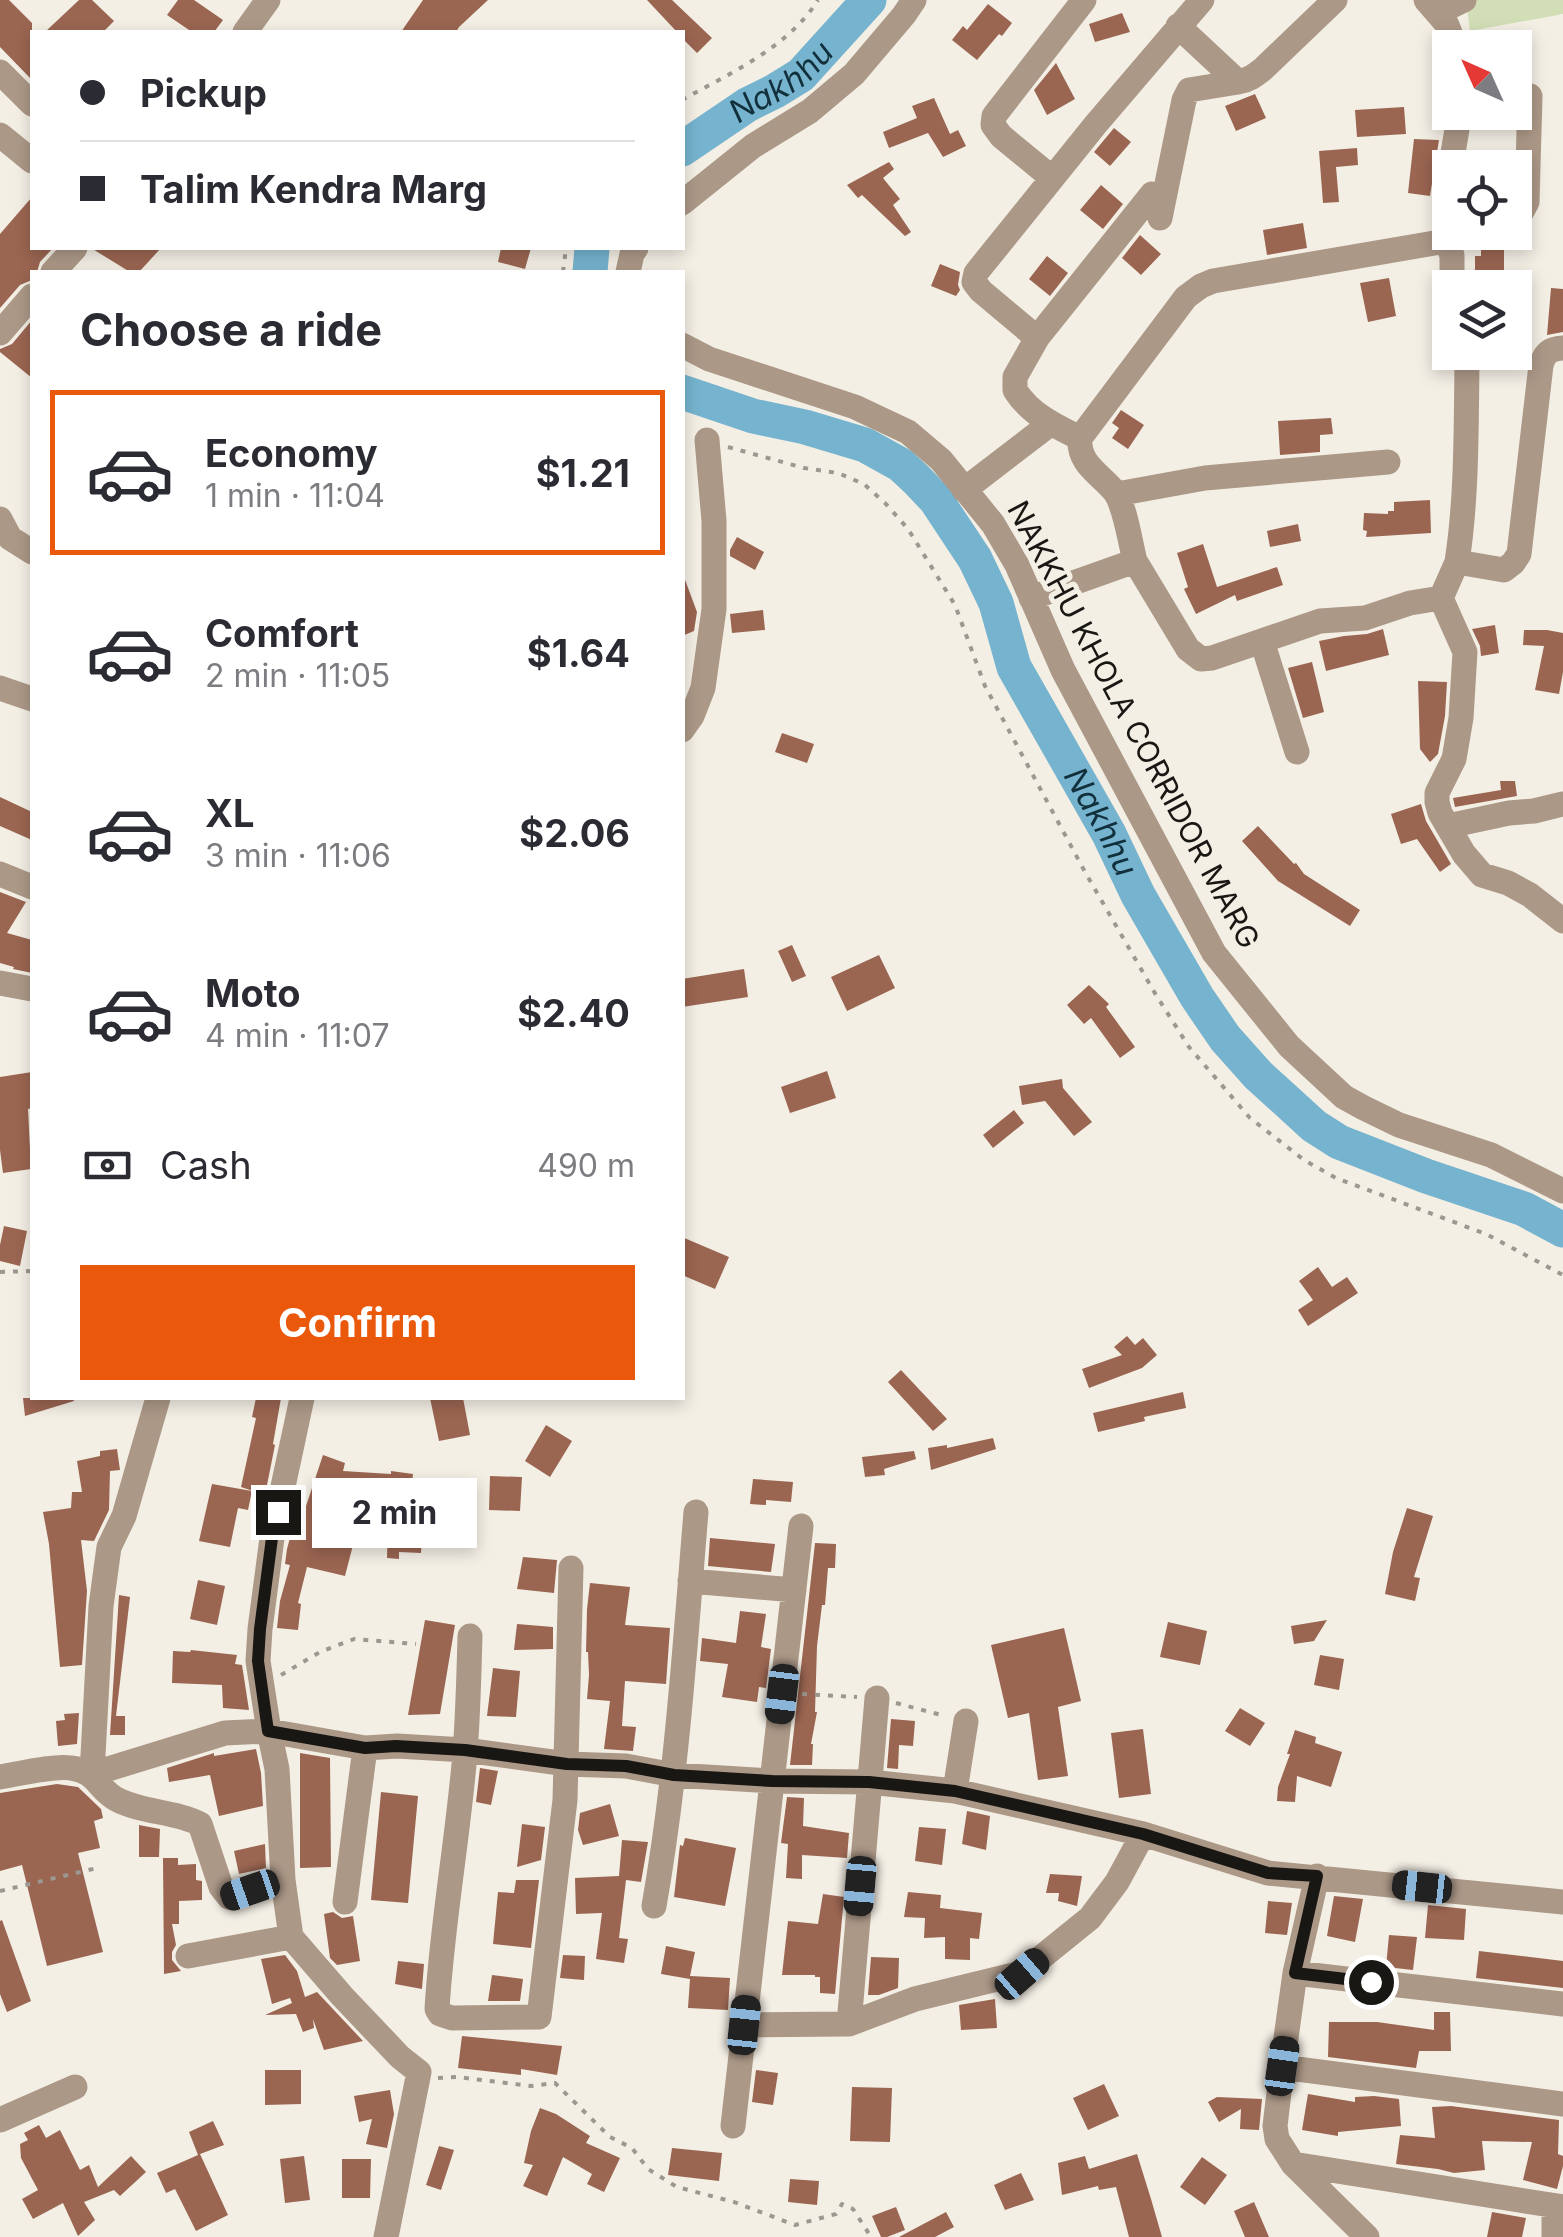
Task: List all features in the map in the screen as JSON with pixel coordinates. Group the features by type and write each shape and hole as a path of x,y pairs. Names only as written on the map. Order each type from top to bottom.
{"street":[{"path":"246,30 268,0"},
{"path":"685,201 754,146 810,111 854,74 914,0"},
{"path":"1052,178 1001,136 993,125 994,116 1084,0"},
{"path":"1037,338 981,291 974,282 976,273 1202,0"},
{"path":"1080,438 1050,424 1015,390 1015,377 1037,338 1156,206 1189,90 1252,79 1335,0"},
{"path":"1448,30 1433,6 1464,0"},
{"path":"1178,26 1238,82"},
{"path":"0,72 30,102"},
{"path":"0,135 30,159"},
{"path":"1432,230 1201,286 1186,298 1080,438 1079,450 1117,494 1135,560 1188,649 1202,659 1320,620 1365,618 1410,603 1441,598"},
{"path":"55,270 73,250"},
{"path":"0,333 30,298"},
{"name":"NAKKHU KHOLA CORRIDOR MARG","path":"685,346 855,407 908,432 941,460 993,524 1017,565 1063,670 1214,953 1288,1046 1344,1098 1399,1125 1490,1156 1563,1191"},
{"path":"1457,562 1504,570 1519,554 1541,366 1545,354 1553,348 1563,348"},
{"path":"1467,370 1464,520 1457,562 1441,598 1465,652 1461,718 1454,759 1437,793 1437,802 1464,854 1482,874 1530,895 1563,921"},
{"path":"964,490 1050,424"},
{"path":"685,726 704,688 714,609 714,521 706,440"},
{"path":"1117,494 1205,478 1388,462"},
{"path":"0,519 10,538 30,551"},
{"path":"1032,598 1135,560"},
{"path":"1262,641 1297,752"},
{"path":"0,688 30,698"},
{"path":"1448,826 1563,804"},
{"path":"0,874 30,886"},
{"path":"0,983 30,989"},
{"path":"92,1774 101,1606 109,1547 124,1516 157,1400"},
{"path":"302,1400 272,1538 258,1661 277,1769 283,1880 291,1937 342,1996 419,2072 386,2237"},
{"path":"654,1906 674,1775 696,1512"},
{"path":"733,2126 801,1526"},
{"path":"470,1636 465,1750 437,2008 440,2014 452,2018 539,2017 567,1764 571,1568"},
{"path":"690,1580 794,1590"},
{"path":"849,2024 876,1698"},
{"path":"955,1791 966,1721"},
{"path":"92,1774 225,1733 268,1731 365,1748 465,1750 567,1764 626,1766 674,1775 869,1782 955,1791 1143,1834 1268,1873 1563,1902"},
{"path":"345,1902 365,1748"},
{"path":"0,1777 70,1767 92,1774 114,1798 200,1824 221,1887 229,1897 283,1880"},
{"path":"744,2025 849,2024 915,1999 1022,1974 1090,1918 1143,1834"},
{"path":"1317,1876 1295,1973 1277,2138 1293,2164 1366,2237"},
{"path":"188,1956 291,1937"},
{"path":"1295,1973 1563,2004"},
{"path":"1282,2066 1563,2104"},
{"path":"0,2120 76,2087"},
{"path":"1293,2164 1558,2206 1554,2237"}],"path":[{"path":"685,98 771,50 818,0"},
{"path":"706,440 760,457 838,473 864,484 908,529 955,605 985,686 1156,995 1189,1047 1250,1118 1304,1160 1336,1178 1486,1234 1563,1275"},
{"path":"0,1272 30,1271"},
{"path":"263,1683 320,1652 354,1639 416,1644"},
{"path":"0,1890 97,1868"},
{"path":"419,2072 440,2078 531,2086 555,2083 610,2138 632,2148 648,2169 677,2187 734,2202 795,2225 836,2214 842,2204 853,2209 871,2237"}],"green space":[{"path":"1466,0 1563,0 1563,14 1470,30"}],"building":[{"path":"0,0 9,0 32,23 30,78 0,47"},
{"path":"79,0 92,0 114,21 105,30 47,30"},
{"path":"178,0 194,0 223,20 216,30 189,30 167,15"},
{"path":"423,0 488,0 457,30 402,30"},
{"path":"647,0 672,0 712,38 697,53 685,41 685,30 675,30"},
{"path":"988,4 1012,23 977,60 952,40 963,26 967,30"},
{"path":"1122,13 1130,32 1095,42 1089,24"},
{"path":"1056,63 1075,99 1047,115 1034,90"},
{"path":"1255,94 1266,118 1236,131 1225,106"},
{"path":"934,98 950,134 958,130 966,146 943,157 928,133 889,148 883,132 917,118 912,106"},
{"path":"1404,107 1406,134 1357,137 1355,110"},
{"path":"1114,128 1131,142 1110,166 1094,152"},
{"path":"1414,139 1439,140 1437,150 1432,150 1430,196 1408,193"},
{"path":"1357,148 1358,165 1336,167 1339,202 1323,203 1319,151"},
{"path":"889,162 894,169 883,178 900,199 893,205 911,232 905,236 847,185"},
{"path":"1101,185 1123,204 1103,229 1080,210"},
{"path":"30,199 30,250 51,250 38,270 30,270 30,281 20,285 0,308 0,234"},
{"path":"1303,223 1307,248 1267,255 1263,230"},
{"path":"1140,235 1161,254 1141,275 1122,258"},
{"path":"94,250 159,250 141,270 127,270"},
{"path":"501,250 530,250 525,269 498,262"},
{"path":"1481,250 1504,250 1504,270 1475,270 1475,256 1481,256"},
{"path":"1047,256 1068,273 1050,296 1029,279"},
{"path":"940,264 960,272 956,296 931,286"},
{"path":"1389,278 1396,316 1368,322 1360,283"},
{"path":"1551,288 1563,289 1563,332 1547,335"},
{"path":"30,322 30,376 0,352"},
{"path":"1121,410 1144,425 1128,449 1112,438 1119,428 1112,423"},
{"path":"1331,418 1333,434 1320,435 1320,452 1280,455 1278,421"},
{"path":"1430,500 1431,533 1366,537 1364,513 1388,514 1394,511 1394,502"},
{"path":"1298,524 1301,541 1270,547 1267,531"},
{"path":"737,537 764,552 755,570 730,556"},
{"path":"1203,544 1217,587 1277,567 1283,585 1237,601 1235,595 1196,614 1184,589 1188,587 1177,553"},
{"path":"685,580 697,612 694,631 685,635"},
{"path":"763,610 765,630 732,633 730,614"},
{"path":"1495,625 1499,653 1481,656 1472,629"},
{"path":"1383,629 1389,655 1326,671 1319,641"},
{"path":"1524,630 1563,633 1559,694 1535,690 1544,646 1523,645"},
{"path":"1312,662 1324,712 1303,718 1288,668"},
{"path":"1418,681 1447,682 1438,754 1430,762 1420,749"},
{"path":"782,733 814,744 807,763 775,752"},
{"path":"1500,781 1515,781 1517,796 1455,807 1453,798 1501,790"},
{"path":"0,797 30,811 30,839 0,826"},
{"path":"1421,804 1426,821 1451,864 1440,872 1417,839 1401,844 1391,814"},
{"path":"1258,826 1304,874 1360,910 1350,926 1278,881 1242,841"},
{"path":"0,892 26,902 7,933 30,939 30,973 0,963"},
{"path":"792,945 806,976 792,982 778,951"},
{"path":"879,955 895,988 847,1011 831,977"},
{"path":"744,969 748,997 685,1007 685,979"},
{"path":"1089,985 1109,1004 1106,1007 1135,1047 1120,1058 1091,1018 1084,1024 1067,1005"},
{"path":"827,1071 836,1098 790,1113 781,1087"},
{"path":"30,1072 30,1169 3,1173 0,1077"},
{"path":"1062,1079 1063,1088 1092,1122 1074,1136 1045,1101 1022,1105 1019,1086"},
{"path":"1014,1110 1024,1123 993,1148 983,1135"},
{"path":"4,1226 27,1231 20,1266 0,1261"},
{"path":"685,1238 729,1257 715,1289 685,1276"},
{"path":"1318,1267 1332,1287 1347,1277 1358,1293 1308,1326 1298,1310 1313,1300 1299,1281"},
{"path":"1127,1336 1135,1345 1143,1338 1157,1355 1142,1368 1089,1388 1082,1369 1122,1355 1114,1347"},
{"path":"901,1370 947,1419 933,1431 888,1382"},
{"path":"1183,1392 1186,1408 1098,1432 1093,1413"},
{"path":"23,1398 74,1401 25,1416"},
{"path":"256,1400 281,1400 265,1495 241,1487 256,1418 252,1417"},
{"path":"430,1400 463,1400 470,1435 439,1441"},
{"path":"546,1425 572,1441 550,1477 525,1461"},
{"path":"993,1438 996,1449 931,1470 928,1448"},
{"path":"117,1449 120,1470 110,1471 109,1510 94,1541 81,1540 87,1591 82,1665 60,1667 43,1512 71,1508 72,1492 82,1492 77,1461"},
{"path":"914,1451 916,1459 884,1469 885,1475 865,1477 862,1457"},
{"path":"323,1455 345,1463 343,1471 413,1474 411,1492 406,1491 401,1534 422,1535 421,1553 399,1552 399,1559 387,1558 388,1521 382,1520 385,1498 352,1496 347,1510 344,1509 337,1541 353,1545 345,1576 307,1567 298,1603 298,1630 277,1628 290,1565 285,1564 287,1549 291,1534 298,1536"},
{"path":"490,1476 522,1477 520,1511 489,1510"},
{"path":"753,1479 793,1482 791,1502 766,1500 766,1505 750,1504"},
{"path":"212,1484 252,1491 248,1510 238,1508 230,1547 199,1541"},
{"path":"1407,1508 1433,1516 1414,1577 1420,1578 1415,1601 1385,1594"},
{"path":"710,1538 775,1544 771,1572 708,1566"},
{"path":"815,1543 836,1544 835,1568 828,1568 817,1646 812,1765 790,1765"},
{"path":"523,1557 557,1560 554,1593 517,1589"},
{"path":"198,1580 225,1586 217,1625 190,1619"},
{"path":"590,1583 630,1587 625,1625 670,1628 666,1684 625,1681 622,1726 636,1727 633,1751 604,1749 610,1701 587,1699"},
{"path":"119,1595 130,1597 116,1716 125,1716 125,1735 110,1735"},
{"path":"740,1611 766,1614 761,1647 771,1649 766,1688 759,1687 757,1702 722,1697 728,1664 700,1661 702,1638 736,1643"},
{"path":"425,1620 455,1625 440,1714 408,1715"},
{"path":"1327,1620 1314,1641 1294,1644 1291,1626"},
{"path":"1168,1622 1207,1631 1200,1665 1160,1657"},
{"path":"517,1624 553,1627 553,1649 514,1650"},
{"path":"1064,1628 1081,1701 1058,1707 1068,1776 1038,1780 1029,1713 1008,1718 991,1645"},
{"path":"173,1651 237,1655 235,1664 242,1665 249,1710 223,1708 222,1685 172,1683"},
{"path":"1320,1655 1344,1659 1339,1690 1314,1685"},
{"path":"493,1668 520,1671 516,1717 487,1716"},
{"path":"1240,1708 1265,1723 1250,1746 1225,1731"},
{"path":"79,1713 77,1744 58,1746 56,1721 65,1720 64,1714"},
{"path":"891,1719 915,1721 913,1746 899,1745 898,1769 887,1768"},
{"path":"1143,1729 1151,1794 1119,1798 1111,1733"},
{"path":"1295,1730 1316,1737 1315,1743 1342,1752 1331,1787 1297,1776 1295,1802 1277,1801 1278,1787"},
{"path":"256,1749 263,1806 219,1816 210,1775 169,1782 167,1768 214,1753"},
{"path":"300,1753 330,1758 331,1867 300,1868"},
{"path":"480,1768 498,1771 491,1805 476,1802"},
{"path":"57,1784 78,1787 101,1809 103,1818 94,1821 100,1848 78,1853 103,1952 47,1966 22,1865 0,1871 0,1793"},
{"path":"381,1792 418,1796 408,1903 371,1900"},
{"path":"787,1797 804,1798 803,1826 849,1833 847,1858 802,1855 802,1879 786,1878 788,1844 781,1843"},
{"path":"610,1804 619,1836 583,1845 578,1830 580,1813"},
{"path":"967,1811 990,1816 986,1850 962,1844"},
{"path":"522,1824 545,1827 541,1860 517,1867"},
{"path":"139,1825 160,1829 159,1857 139,1857"},
{"path":"919,1827 946,1829 942,1865 915,1861"},
{"path":"685,1838 736,1848 725,1906 674,1897 680,1845 683,1846"},
{"path":"622,1840 648,1842 641,1882 626,1880 619,1938 628,1939 624,1963 596,1959 602,1913 576,1914 575,1878 619,1876"},
{"path":"265,1844 266,1868 239,1874 234,1851"},
{"path":"163,1858 178,1858 178,1865 196,1864 196,1880 202,1881 202,1900 179,1901 179,1924 172,1924 176,1945 172,1960 181,1971 164,1974"},
{"path":"1050,1874 1082,1876 1077,1906 1058,1901 1059,1893 1046,1893"},
{"path":"516,1880 539,1880 531,1948 493,1944 498,1892 514,1893"},
{"path":"908,1892 941,1895 940,1908 982,1913 979,1939 970,1938 970,1960 945,1959 945,1937 924,1938 925,1918 904,1917"},
{"path":"823,1894 844,1897 835,1994 820,1993 820,1977 815,1975 782,1975 788,1921 818,1924"},
{"path":"1334,1896 1363,1899 1355,1942 1327,1936"},
{"path":"1268,1901 1292,1903 1287,1935 1265,1933"},
{"path":"1428,1905 1466,1909 1464,1940 1425,1938"},
{"path":"333,1912 342,1918 353,1916 360,1961 337,1965 330,1958 324,1914"},
{"path":"2,1920 31,2001 7,2012 0,1994"},
{"path":"1389,1935 1417,1937 1413,1970 1386,1967"},
{"path":"666,1946 695,1952 690,1976 730,1978 728,2010 688,2008 690,1979 661,1974"},
{"path":"1479,1951 1563,1961 1563,1988 1476,1978"},
{"path":"285,1955 297,1971 305,1997 317,1992 363,2041 324,2050 313,2019 314,2028 303,2032 296,2014 265,2015 292,2003 290,1998 272,2004 261,1959"},
{"path":"563,1955 585,1956 584,1980 560,1978"},
{"path":"871,1957 899,1958 898,1988 868,1995"},
{"path":"398,1961 424,1964 422,1989 395,1984"},
{"path":"492,1975 523,1979 520,2001 488,2001"},
{"path":"995,1999 997,2028 961,2030 959,2005"},
{"path":"1434,2012 1450,2012 1451,2051 1419,2051 1416,2068 1328,2057 1329,2022 1377,2022 1434,2030"},
{"path":"462,2036 562,2046 557,2075 521,2069 521,2075 458,2068"},
{"path":"265,2070 301,2070 301,2104 265,2105"},
{"path":"756,2070 778,2073 773,2105 752,2102"},
{"path":"1104,2084 1119,2116 1088,2130 1073,2098"},
{"path":"852,2087 892,2088 890,2142 850,2141"},
{"path":"390,2090 394,2114 387,2148 366,2144 372,2119 359,2122 354,2096"},
{"path":"1308,2094 1355,2102 1355,2097 1399,2099 1401,2126 1338,2132 1338,2136 1302,2130"},
{"path":"1217,2097 1262,2099 1259,2130 1240,2129 1241,2109 1219,2122 1208,2102"},
{"path":"1432,2107 1559,2120 1558,2154 1563,2156 1563,2166 1557,2189 1523,2180 1532,2142 1482,2141 1485,2170 1454,2173 1396,2164 1400,2135 1435,2138"},
{"path":"540,2108 590,2136 586,2143 620,2158 604,2192 587,2184 592,2174 563,2157 547,2196 523,2186 533,2165 524,2163"},
{"path":"213,2121 224,2145 200,2154 228,2215 196,2231 175,2189 166,2193 157,2173 198,2155 189,2132"},
{"path":"39,2125 46,2138 60,2130 80,2170 89,2165 98,2187 131,2156 146,2172 120,2196 114,2190 84,2202 95,2220 78,2236 63,2203 33,2219 22,2199 38,2190 21,2158 20,2144 28,2140 24,2133"},
{"path":"439,2146 454,2150 441,2190 426,2185"},
{"path":"672,2148 722,2153 719,2181 668,2175"},
{"path":"1137,2154 1162,2237 1129,2237 1116,2187 1099,2190 1098,2186 1062,2195 1058,2163 1085,2156 1089,2169"},
{"path":"304,2156 310,2200 285,2203 280,2159"},
{"path":"1202,2157 1227,2175 1205,2205 1180,2187"},
{"path":"342,2159 371,2159 370,2198 342,2198"},
{"path":"1021,2173 1034,2200 1005,2210 994,2185"},
{"path":"790,2179 819,2181 817,2205 788,2202"},
{"path":"1254,2202 1269,2237 1245,2237 1234,2211"},
{"path":"896,2207 905,2230 881,2237 872,2216"},
{"path":"946,2212 954,2227 935,2237 899,2237"},
{"path":"1492,2212 1526,2218 1522,2237 1487,2237"}],"waterway":[{"name":"Nakhhu","path":"685,147 801,75 869,0"},
{"name":"Nakhhu","path":"590,270 592,250"},
{"name":"Nakhhu","path":"685,393 753,416 865,445 901,465 936,500 975,559 996,603 1014,667 1109,834 1138,895 1197,997 1225,1038 1258,1075 1314,1126 1339,1142 1524,1209 1563,1230"}],"route":[{"path":"278,1512 258,1661 268,1731 365,1748 465,1750 567,1764 626,1766 674,1775 869,1782 955,1791 1143,1834 1268,1873 1317,1876 1295,1973 1371,1982"}]}
